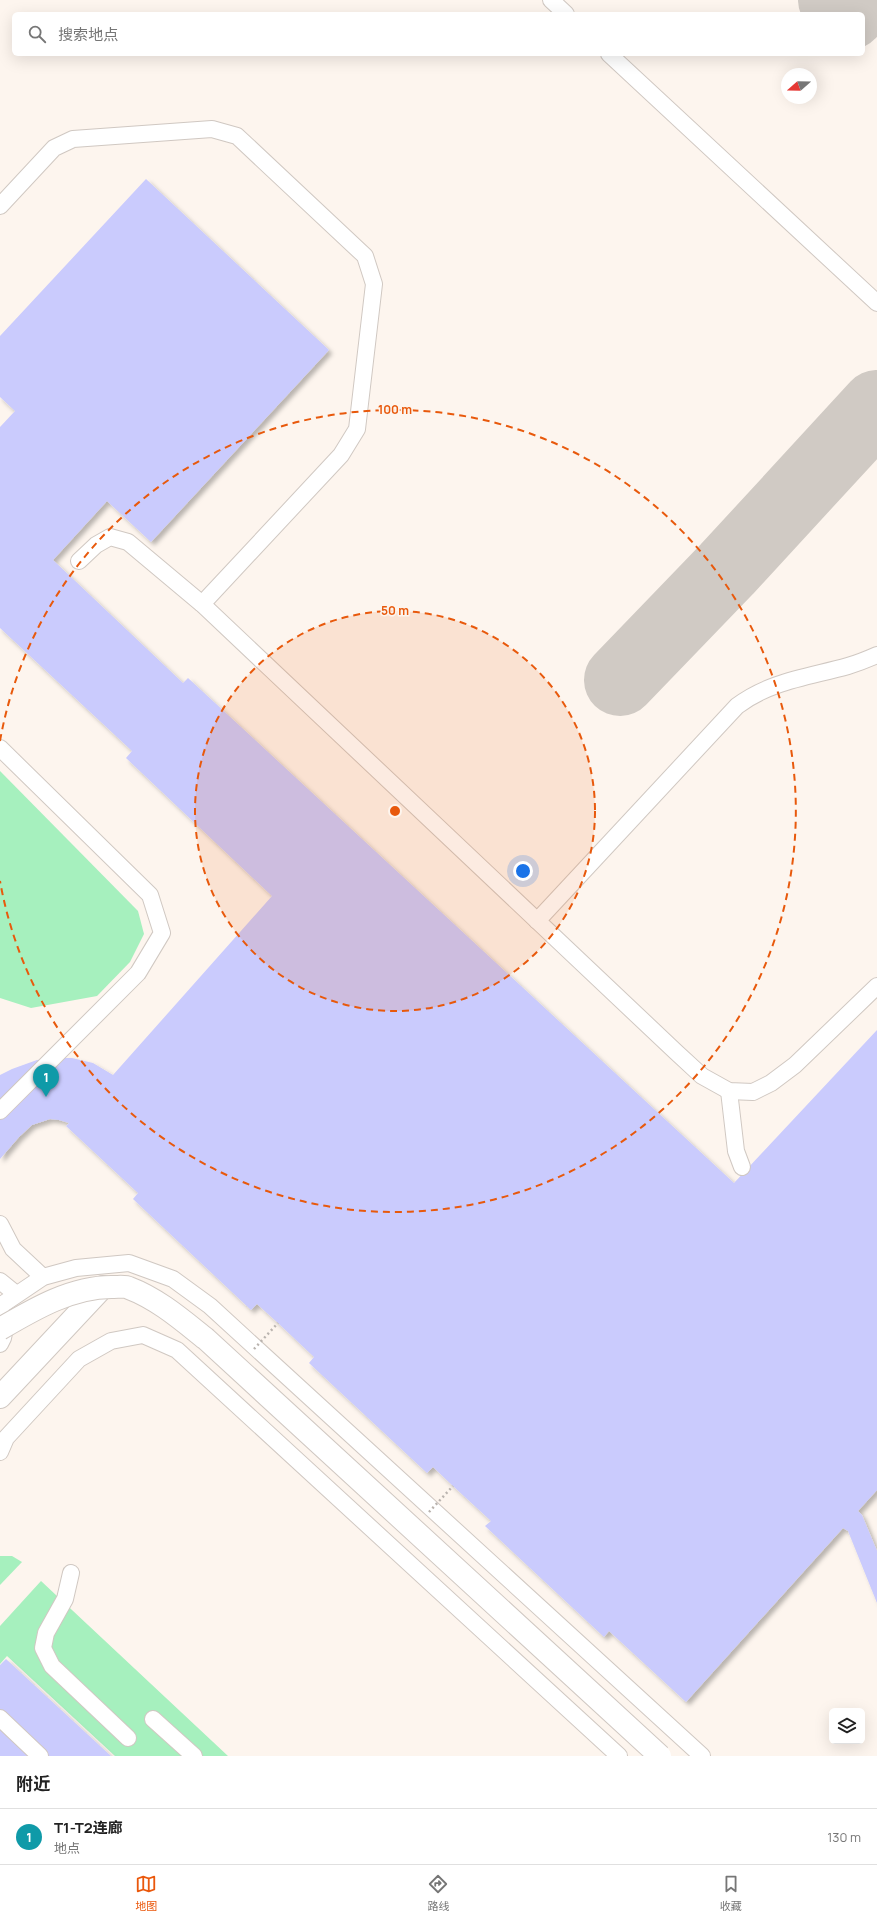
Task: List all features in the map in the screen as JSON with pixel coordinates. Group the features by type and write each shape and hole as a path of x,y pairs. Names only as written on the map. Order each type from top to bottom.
{"main road":[{"path":"0,1397 103,1287"},
{"path":"0,1329 34,1309 82,1291 103,1287 128,1287 161,1305 206,1339 237,1367 660,1756"}],"lane":[{"path":"551,0 564,12"},
{"path":"611,56 877,303"},
{"path":"0,206 54,148 73,139 212,129 237,136 365,256 374,284 357,429 341,455 202,604"},
{"path":"79,561 96,544 110,537 128,542 202,604 702,1076 728,1091 753,1092 771,1083 795,1065 877,986"},
{"path":"537,921 737,706 752,695 780,684 850,666 877,655"},
{"path":"0,748 150,895 162,933 138,973 0,1111"},
{"path":"728,1091 736,1151 742,1167"},
{"path":"0,1224 13,1250 43,1277"},
{"path":"0,1306 43,1277 76,1268 129,1263 173,1279 204,1301 702,1756"},
{"path":"0,1281 16,1294"},
{"path":"0,1344 3,1338 8,1311 16,1294"},
{"path":"2,1445 79,1359 110,1341 144,1336 177,1350 620,1756"},
{"path":"72,1573 65,1599 46,1633 43,1648 52,1666 128,1738"},
{"path":"0,1718 40,1756"},
{"path":"153,1719 194,1756"}],"path":[{"path":"237,1367 278,1323"},
{"path":"413,1529 453,1486"}],"green space":[{"path":"0,771 138,911 144,934 130,962 97,996 31,1008 0,998"},
{"path":"0,1556 12,1556 22,1562 0,1585"},
{"path":"41,1581 228,1756 115,1756 7,1656 0,1664 0,1626"}],"building":[{"path":"146,179 329,350 151,542 107,501 53,560 183,683 188,678 734,1183 877,1030 877,1490 858,1511 862,1515 877,1551 877,1603 848,1531 843,1528 686,1702 609,1631 604,1637 485,1526 491,1521 433,1467 427,1473 309,1363 314,1357 257,1304 251,1310 133,1199 138,1193 66,1126 69,1123 50,1119 32,1125 19,1137 0,1159 0,1075 37,1060 72,1058 93,1063 113,1075 272,896 126,758 132,751 0,628 0,427 15,411 0,397 0,336"},
{"path":"6,1659 111,1756 0,1756 0,1665"}],"taxiway":[{"path":"834,0 847,12"},
{"path":"620,680 727,569 877,406"}],"place":[{"name":"T1-T2连廊","path":"46,1097"}]}
